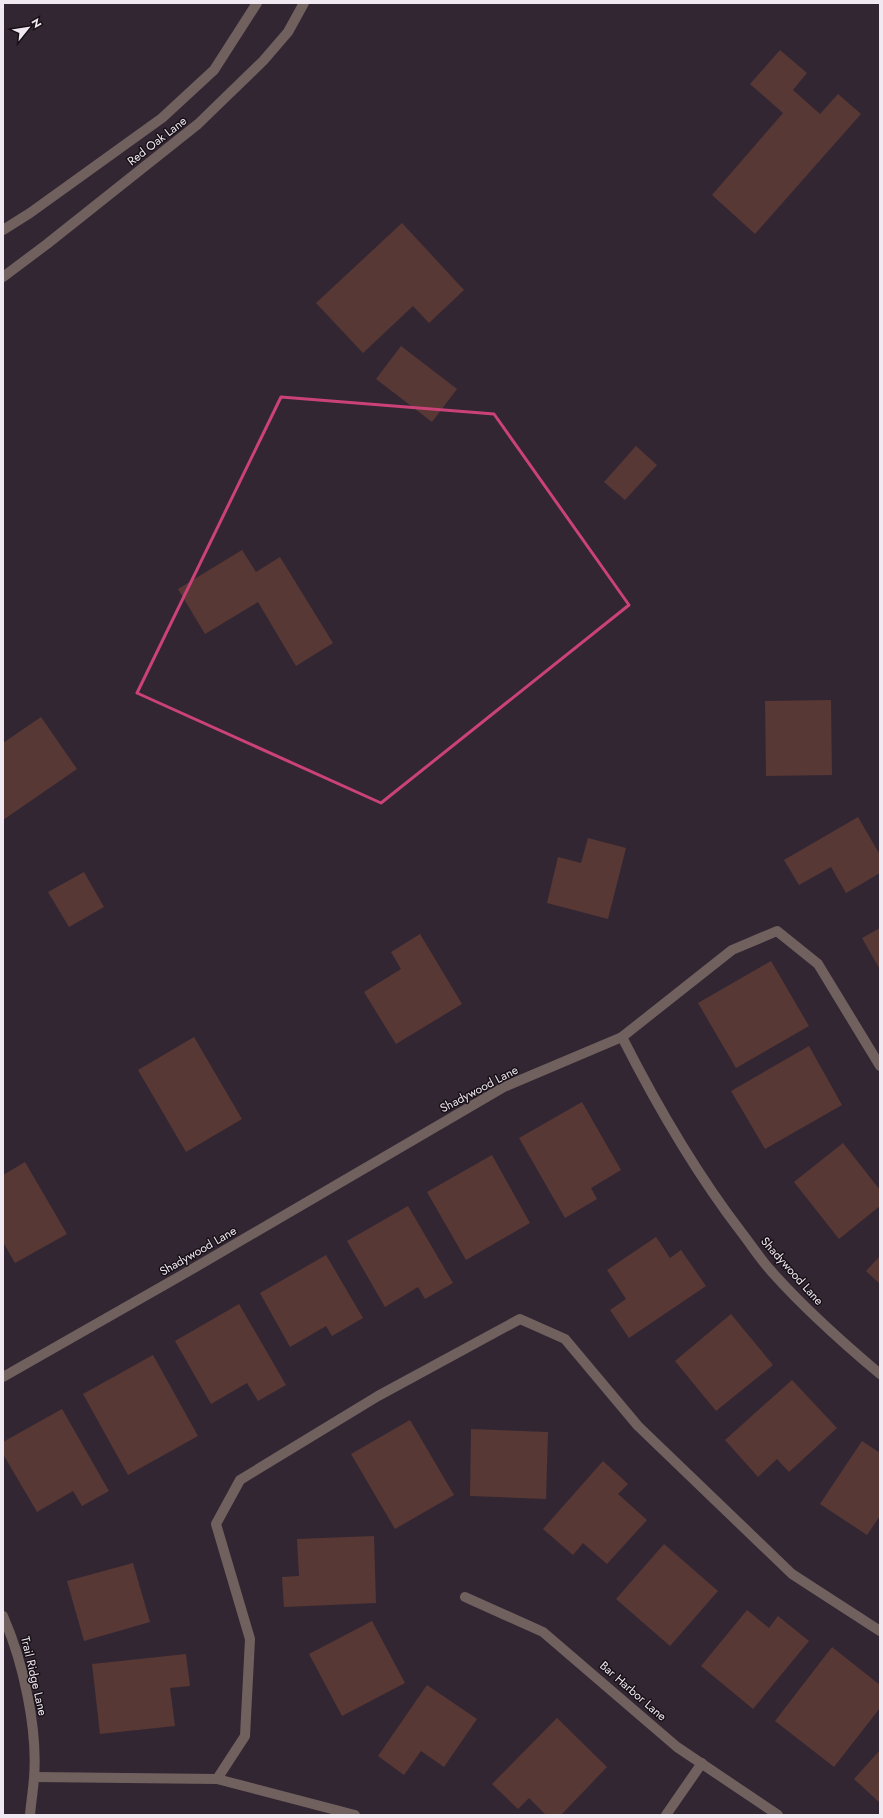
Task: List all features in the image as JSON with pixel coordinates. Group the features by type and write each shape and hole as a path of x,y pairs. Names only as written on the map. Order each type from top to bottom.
{"street":[{"name":"Red Oak Lane","path":"3,230 30,213 162,118 214,70 258,3"},
{"name":"Red Oak Lane","path":"3,277 198,124 263,61 288,32 304,3"},
{"path":"622,1037 732,950 777,931 818,964 880,1066"},
{"name":"Shadywood Lane","path":"3,1377 182,1275 504,1087 622,1037 682,1148 721,1205 772,1271 831,1332 880,1374"},
{"path":"217,1779 245,1736 250,1639 216,1524 240,1480 378,1396 520,1319 565,1339 638,1426 792,1574 880,1630"},
{"name":"Bar Harbor Lane","path":"465,1597 543,1632 677,1747 778,1815"},
{"name":"Trail Ridge Lane","path":"3,1617 11,1635 27,1691 33,1733 34,1777 30,1815"},
{"path":"666,1815 702,1763"},
{"path":"34,1777 217,1779 354,1815"}],"highlighted area":[{"path":"281,397 494,414 629,605 381,803 137,693"}],"building":[{"path":"780,50 807,73 793,90 820,114 838,94 861,114 755,234 712,195 783,113 750,84"},
{"path":"402,223 464,290 429,323 413,306 363,353 316,303"},
{"path":"401,346 457,389 432,422 376,379"},
{"path":"636,446 657,465 625,500 604,482"},
{"path":"242,550 256,572 280,557 333,643 296,666 258,602 205,634 178,589"},
{"path":"831,700 832,775 766,776 765,701"},
{"path":"41,717 77,769 3,820 3,743"},
{"path":"858,817 880,855 880,873 846,893 831,867 799,885 784,860"},
{"path":"588,838 626,848 608,919 547,903 558,857 581,863"},
{"path":"84,872 104,907 69,927 48,892"},
{"path":"880,928 880,967 879,968 862,938"},
{"path":"420,934 462,1004 396,1044 364,992 401,969 391,952"},
{"path":"771,961 809,1026 736,1068 698,1003"},
{"path":"194,1037 242,1119 186,1152 138,1070"},
{"path":"809,1046 842,1105 765,1149 731,1091"},
{"path":"582,1102 621,1170 591,1188 597,1199 565,1218 519,1138"},
{"path":"843,1143 880,1190 880,1206 839,1239 794,1182"},
{"path":"492,1155 530,1223 466,1260 427,1192"},
{"path":"25,1162 67,1234 15,1263 3,1242 3,1175"},
{"path":"408,1206 453,1283 425,1299 418,1287 385,1307 347,1241"},
{"path":"656,1237 670,1258 681,1250 706,1286 629,1338 610,1310 626,1299 607,1270"},
{"path":"326,1255 363,1318 332,1336 326,1326 290,1347 260,1293"},
{"path":"880,1256 880,1284 866,1271"},
{"path":"239,1304 286,1385 258,1401 247,1383 211,1404 175,1341"},
{"path":"731,1314 773,1365 716,1411 675,1361"},
{"path":"153,1355 198,1436 128,1475 83,1394"},
{"path":"792,1380 837,1428 789,1472 777,1459 758,1477 725,1440"},
{"path":"62,1409 109,1491 82,1506 73,1491 37,1512 3,1454 3,1442"},
{"path":"410,1420 454,1495 395,1529 351,1454"},
{"path":"471,1429 548,1432 546,1499 470,1496"},
{"path":"862,1441 880,1453 880,1516 867,1535 820,1504"},
{"path":"603,1461 628,1484 618,1494 647,1520 607,1564 583,1543 573,1555 543,1529"},
{"path":"374,1536 376,1603 284,1607 282,1577 299,1576 297,1539"},
{"path":"664,1544 718,1591 670,1646 616,1599"},
{"path":"133,1563 150,1622 84,1641 67,1581"},
{"path":"747,1610 769,1628 778,1616 809,1641 753,1709 701,1666"},
{"path":"372,1621 405,1683 342,1716 309,1654"},
{"path":"832,1647 880,1685 880,1708 834,1767 775,1721"},
{"path":"186,1654 190,1686 170,1688 175,1726 100,1734 92,1664"},
{"path":"427,1685 477,1719 444,1767 421,1751 404,1775 378,1756"},
{"path":"557,1718 607,1767 561,1815 546,1815 529,1798 518,1809 492,1784"},
{"path":"880,1750 880,1803 854,1779"}]}
